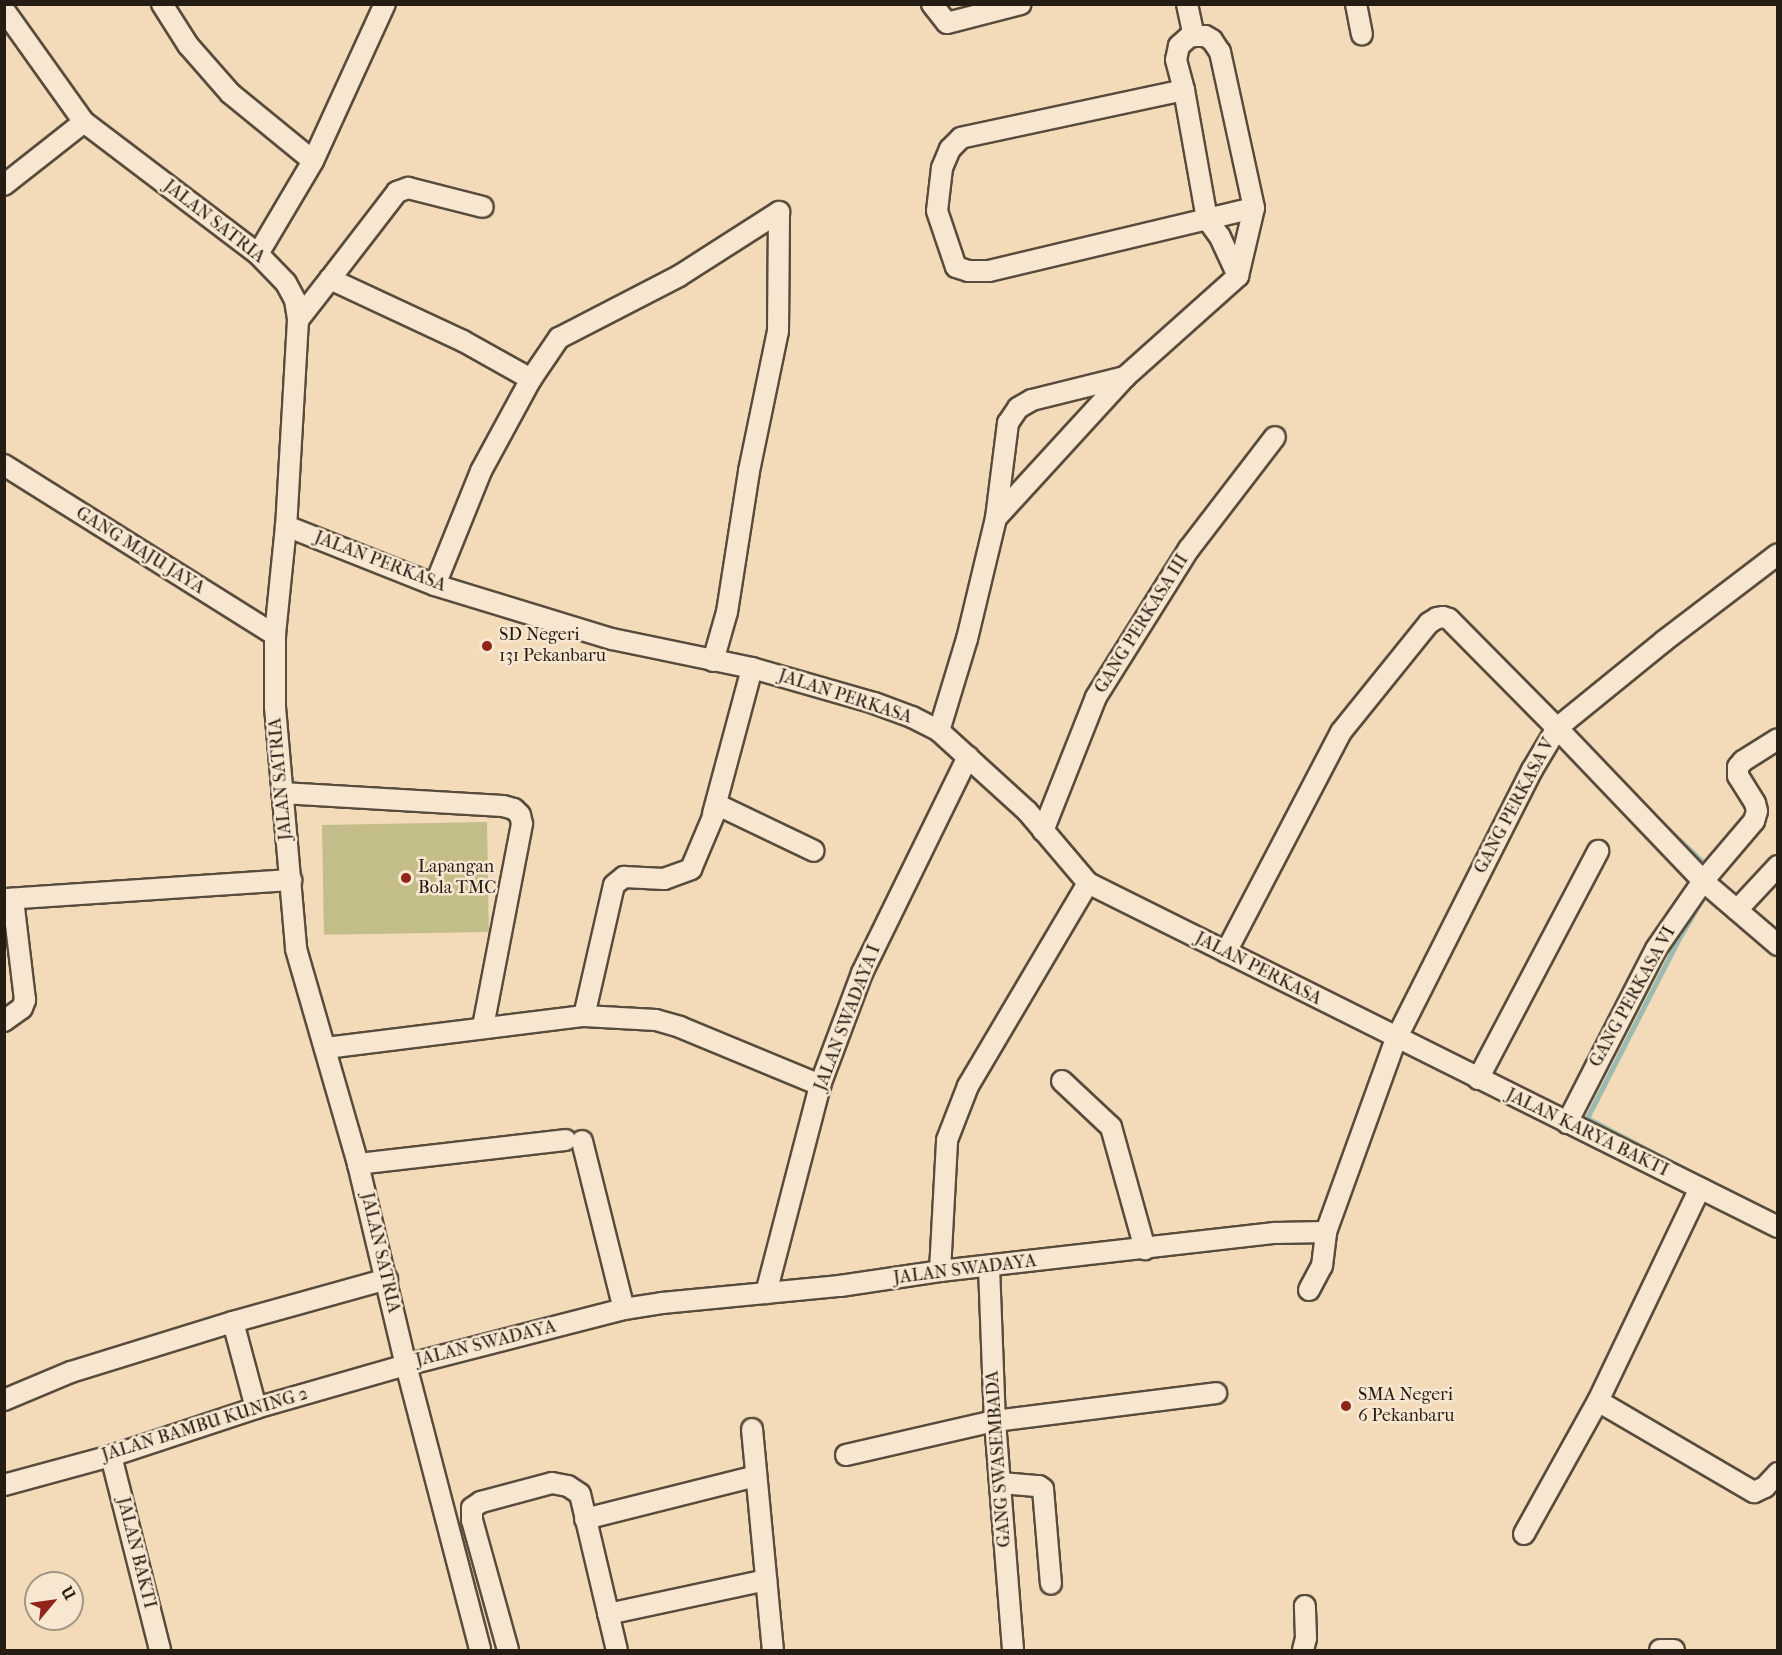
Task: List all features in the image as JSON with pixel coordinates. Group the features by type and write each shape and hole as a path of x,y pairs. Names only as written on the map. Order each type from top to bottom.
{"street":[{"path":"162,4 189,45 230,93 313,161"},
{"path":"258,254 313,161 384,4"},
{"path":"932,4 947,23 1021,4"},
{"path":"1188,4 1194,36"},
{"path":"1356,4 1362,34"},
{"name":"JALAN SATRIA","path":"4,10 84,122 258,254 286,284 295,300 298,320 286,526 275,636 275,707 296,949 358,1164 406,1365 480,1650"},
{"path":"996,518 1125,377 1238,276 1254,208 1220,52 1212,40 1194,36 1184,40 1176,52 1208,219 1220,237 1238,276"},
{"path":"1184,90 961,138 950,149 942,168 937,211 956,267 968,271 989,271 1254,208"},
{"path":"4,185 84,122"},
{"path":"298,320 397,192 408,188 483,207"},
{"path":"435,585 481,471 531,379 559,338 679,276 779,212 778,331 749,471 727,612 713,661"},
{"path":"330,279 463,341 531,379"},
{"path":"939,731 967,639 996,518 1008,423 1018,408 1032,400 1125,377"},
{"name":"GANG PERKASA III","path":"1043,831 1096,697 1189,549 1275,437"},
{"name":"GANG MAJU JAYA","path":"4,465 275,636"},
{"name":"JALAN PERKASA","path":"286,526 435,585 612,639 752,668 874,703 912,717 939,731 1027,811 1088,883 1396,1039"},
{"name":"GANG PERKASA V","path":"1396,1039 1526,780 1557,728 1664,640 1778,554"},
{"path":"1226,952 1341,732 1429,623 1437,618 1449,620 1557,728 1703,881 1778,945"},
{"path":"584,1016 614,885 624,877 664,879 691,869 713,814 752,668"},
{"name":"GANG PERKASA VI","path":"1567,1123 1656,948 1703,881 1754,821 1757,812 1755,803 1738,776 1738,767 1778,739"},
{"name":"JALAN SWADAYA I","path":"766,1293 820,1084 862,973 968,757"},
{"path":"282,794 503,806 514,809 520,815 522,824 483,1028"},
{"path":"713,814 718,805 814,851"},
{"path":"1478,1079 1598,851"},
{"path":"1737,910 1778,866"},
{"path":"4,1021 22,1008 25,1000 9,899 291,880"},
{"path":"940,1271 947,1140 951,1129 968,1086 1088,883"},
{"path":"326,1048 584,1016 656,1020 680,1027 820,1084"},
{"path":"1309,1290 1322,1266 1326,1232 1396,1039"},
{"name":"JALAN KARYA BAKTI","path":"1396,1039 1778,1227"},
{"path":"1062,1081 1111,1126 1145,1249"},
{"path":"358,1164 574,1141 624,1309"},
{"path":"1524,1534 1598,1401 1700,1188"},
{"name":"JALAN SWADAYA","path":"406,1365 624,1309 662,1303 840,1287 940,1271 1275,1233 1326,1232"},
{"name":"GANG SWASEMBADA","path":"989,1267 995,1421 1013,1650"},
{"path":"4,1400 70,1372 233,1322 387,1279"},
{"path":"233,1322 256,1407"},
{"name":"JALAN BAMBU KUNING 2","path":"4,1485 111,1455 256,1407 406,1365"},
{"path":"846,1455 995,1421 1216,1393"},
{"path":"1598,1401 1754,1492 1765,1487 1778,1473"},
{"path":"752,1429 773,1650"},
{"name":"JALAN BAKTI","path":"111,1455 160,1650"},
{"path":"585,1518 756,1476"},
{"path":"508,1650 472,1520 472,1508 481,1502 552,1483 568,1486 580,1494 617,1650"},
{"path":"1000,1484 1039,1486 1043,1489 1052,1584"},
{"path":"608,1614 766,1580"},
{"path":"1303,1650 1306,1638 1305,1606"},
{"path":"1660,1650 1674,1650"}],"shaded area":[{"name":"Lapangan Bola TMC","path":"487,822 489,932 324,935 322,825"}],"waterway":[{"path":"1651,813 1707,866"},
{"path":"1702,899 1677,942 1587,1118 1723,1189"}],"place":[{"name":"SD Negeri 131 Pekanbaru","path":"487,646"},
{"name":"Lapangan Bola TMC","path":"406,878"},
{"name":"SMA Negeri 6 Pekanbaru","path":"1346,1406"}]}
